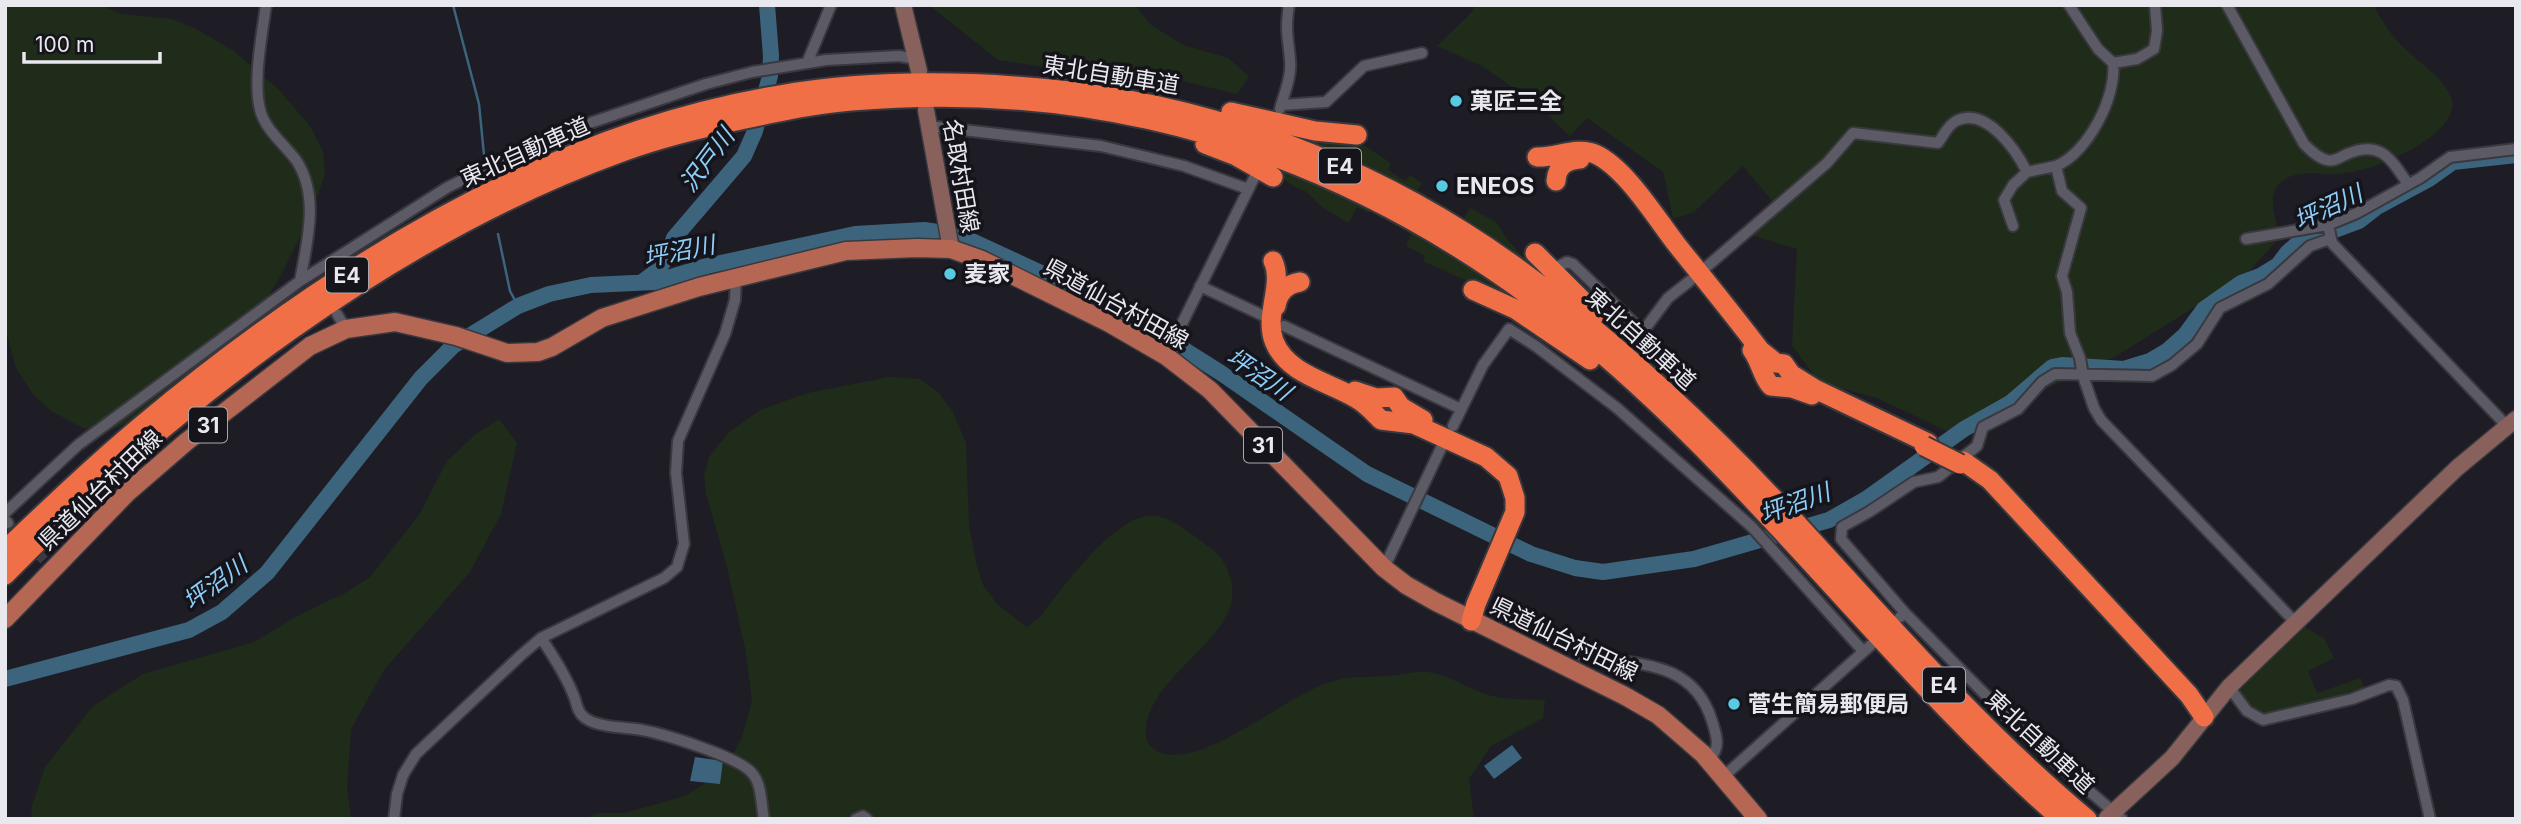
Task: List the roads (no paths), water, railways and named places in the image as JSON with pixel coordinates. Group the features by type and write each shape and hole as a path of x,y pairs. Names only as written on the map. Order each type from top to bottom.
{"highway":[{"name":"東北自動車道","path":"5,550 108,454 187,388 293,310 412,234 503,186 598,145 671,121 895,82 971,82 1018,92 1108,95 1244,128 1291,144 1429,211 1511,264 1608,340 1665,392 1770,515 1804,545 2022,762 2087,819"},
{"path":"1018,92 1060,83 1118,90 1222,109 1315,131 1357,135"},
{"path":"1018,92 1051,111 1103,118 1166,132 1236,156 1263,178"},
{"name":"東北自動車道","path":"5,575 71,510 160,430 291,331 398,261 462,224 564,175 744,110"},
{"path":"1537,157 1582,151 1594,153 1606,161 1632,187 1760,350 1815,389 1962,462 1987,484 2179,696 2204,717"},
{"path":"1556,181 1557,172 1567,161 1583,158 1597,163 1618,178 1761,361 1766,380 1771,386 1792,388 1926,445"},
{"path":"1535,253 1556,277 1749,463 1770,515"},
{"path":"1273,261 1276,267 1276,282 1271,327 1279,352 1303,373 1371,408 1381,420 1414,424 1486,457 1503,470 1512,485 1515,498 1514,525"},
{"path":"1300,282 1291,283 1277,299 1276,331 1284,348 1315,373 1369,396 1394,397 1410,413 1489,452 1515,475 1520,488 1521,507 1502,556 1476,604 1471,621"},
{"path":"1473,290 1515,309 1599,367 1770,515"},
{"name":"東北自動車道","path":"1804,545 1941,705 1994,758 2062,819"}],"main road":[{"name":"県道仙台村田線","path":"5,619 48,565 127,493 186,442 341,321 396,322 456,336 493,350 522,354 552,347 602,318 626,309 736,277 846,251 951,247 1168,352 1210,390 1384,568 1406,585 1471,621 1625,696 1658,715 1709,760 1758,819"}],"street":[{"path":"266,5 258,93 260,111 266,124 297,162 307,190 311,217 300,281"},
{"path":"807,62 831,5"},
{"path":"903,5 918,65"},
{"path":"1289,5 1286,31 1290,72 1280,109 1326,103 1364,66 1422,52"},
{"path":"2013,226 2004,200 2013,185 2027,173 2063,163 2075,152 2102,114 2113,86 2113,63 2098,49 2069,5"},
{"path":"2113,63 2137,60 2154,50 2157,31 2155,5"},
{"path":"2227,5 2304,145 2324,159 2332,160 2361,148 2375,148 2385,155 2409,184"},
{"path":"6,519 78,445 300,281 314,278 447,187 557,134 674,93 752,72 807,62 899,56 918,65"},
{"path":"1704,269 1827,163 1853,133 1938,143 1954,122 1966,117 1990,125 2016,153 2027,173"},
{"path":"927,118 1101,146 1184,166 1248,189"},
{"name":"名取村田線","path":"927,118 951,247"},
{"path":"2329,232 2332,243 2512,422 2457,468 2229,687 2172,758 2114,816 2033,743 1903,615 1841,539 1842,527 1914,482 1938,477 1977,446 1983,427 2018,409 2042,382 2055,374 2082,370 2152,376 2172,365 2197,344 2220,308 2268,284 2310,246 2329,232 2357,213 2450,157 2516,149"},
{"path":"2056,166 2062,191 2081,208 2062,276 2067,292 2070,333 2094,408 2101,420 2295,622"},
{"path":"1168,352 1248,189 1263,178"},
{"path":"2246,239 2329,232"},
{"path":"1557,267 1567,262 1573,264 1642,328 1647,326 1668,298 1691,279"},
{"path":"394,819 400,784 415,754 465,705 541,638 664,578 677,566 684,544 676,473 678,441 725,334 735,300 736,277"},
{"path":"1200,286 1264,316"},
{"path":"1452,426 1483,365 1517,319"},
{"path":"1284,326 1461,409"},
{"path":"1509,329 1770,515 1777,554 1867,648 1723,777"},
{"path":"1384,568 1442,446"},
{"path":"541,638 556,660 584,718 662,734 744,766 752,772 757,781 764,819"},
{"path":"1582,656 1661,668 1678,674 1692,684 1707,705 1718,744 1709,760"},
{"path":"2229,687 2246,711 2263,720 2352,699 2389,685 2396,686 2406,710 2430,819"},
{"path":"856,819 863,816 867,819"}],"water":[{"path":"1512,745 1522,758 1494,779 1484,766"},
{"path":"695,757 723,761 720,784 690,781"}],"waterway":[{"path":"453,5 479,104 485,165"},
{"name":"沢戸川","path":"642,282 667,258 674,238 744,156 755,131 770,76 767,5"},
{"name":"坪沼川","path":"5,679 189,630 222,612 267,573 421,378 453,346 518,306 549,294 591,285 655,282 707,266 855,234 924,230 959,235 1123,311 1221,373 1367,474 1531,554 1575,568 1603,572 1694,559 1829,520 1866,499 1964,429 2010,403 2052,367 2062,365 2124,369 2150,361 2167,351 2185,335 2204,309 2241,283 2278,265 2297,244 2359,221 2377,207 2429,179 2453,162 2516,155"},
{"path":"498,234 510,291 518,306"}],"tunnel":[{"path":"8,523 44,560"}],"place":[{"name":"菓匠三全","path":"1456,101"},
{"name":"ENEOS","path":"1442,186"},
{"name":"麦家","path":"950,274"},
{"name":"菅生簡易郵便局","path":"1734,704"}]}
